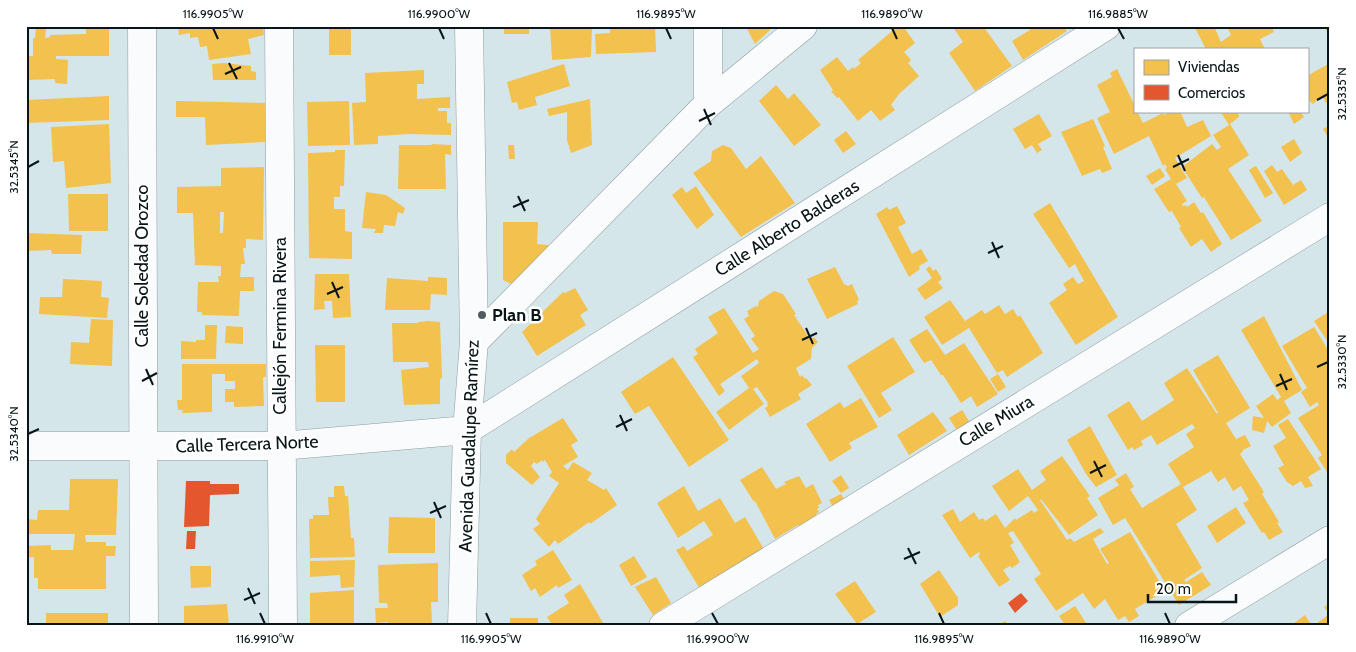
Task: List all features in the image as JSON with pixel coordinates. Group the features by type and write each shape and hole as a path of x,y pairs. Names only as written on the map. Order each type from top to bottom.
{"street":[{"name":"Calle Soledad Orozco","path":"142,26 144,626"},
{"name":"Callejón Fermina Rivera","path":"278,26 283,626"},
{"name":"Avenida Guadalupe Ramírez","path":"462,626 467,430 474,342 469,26"},
{"path":"708,26 708,104"},
{"path":"474,342 708,104 803,26"},
{"name":"Calle Alberto Balderas","path":"467,430 1106,26"},
{"name":"Calle Miura","path":"663,626 1330,217"},
{"name":"Calle Tercera Norte","path":"26,446 281,446 467,430"},
{"path":"1189,626 1330,540"}],"building: Viviendas":[{"path":"99,26 110,26 109,56 56,56 56,59 68,60 67,84 55,83 55,79 26,80 26,56 33,56 33,38 35,38 36,28 46,29 45,38 50,37 50,35 86,34 86,29 99,29"},
{"path":"178,26 263,26 264,35 248,39 251,54 209,60 207,46 200,47 198,37 190,38 190,33 179,35"},
{"path":"329,26 351,26 351,55 329,55"},
{"path":"504,26 529,26 529,34 504,34"},
{"path":"550,26 592,26 591,57 552,60"},
{"path":"610,26 655,26 656,52 596,54 595,34 610,33"},
{"path":"747,26 768,26 770,30 755,44"},
{"path":"898,26 903,26 915,43 904,52 911,60 908,63 919,76 899,94 891,105 895,110 880,121 871,110 858,121 839,97 837,98 831,91 833,90 820,70 837,57 848,71 853,67 854,69 861,63 858,60"},
{"path":"952,26 983,26 1012,66 975,91 949,53 963,42"},
{"path":"1027,26 1063,26 1067,31 1023,60 1012,41 1030,30"},
{"path":"1194,26 1214,26 1221,42 1231,35 1228,29 1235,26 1271,26 1274,32 1260,39 1264,48 1205,48"},
{"path":"1324,26 1330,26 1330,37"},
{"path":"224,63 251,66 251,71 256,72 256,80 213,80 212,64"},
{"path":"1330,63 1330,93 1327,94 1330,101 1326,103 1322,96 1313,104 1308,100 1308,75"},
{"path":"564,64 570,86 535,97 537,105 519,110 517,102 512,103 507,82"},
{"path":"1117,69 1134,104 1134,112 1138,112 1143,123 1163,113 1164,115 1170,112 1180,112 1187,127 1203,120 1211,136 1175,158 1187,178 1176,184 1187,201 1182,204 1183,206 1186,205 1187,207 1194,202 1201,213 1203,212 1222,244 1211,252 1202,239 1191,247 1179,228 1181,227 1172,211 1169,212 1154,189 1171,179 1149,136 1114,154 1097,118 1110,112 1097,85 1112,77 1110,73"},
{"path":"424,70 424,84 417,84 417,99 450,97 450,108 438,108 438,111 447,111 447,123 451,123 451,135 409,134 378,136 378,144 354,145 352,103 366,102 365,73"},
{"path":"776,85 788,99 794,93 821,125 794,146 759,101"},
{"path":"109,96 109,120 26,123 26,100"},
{"path":"590,99 592,145 571,153 567,140 567,112 549,116 547,109"},
{"path":"176,101 267,103 265,142 206,145 205,117 176,117"},
{"path":"349,101 350,145 308,146 307,102"},
{"path":"1221,112 1238,112 1239,117 1230,124 1249,155 1228,169 1262,221 1231,240 1204,197 1202,198 1182,167 1212,144 1217,150 1221,147 1213,135 1229,125"},
{"path":"1288,112 1301,112 1304,117 1294,124"},
{"path":"1039,114 1052,136 1038,144 1042,150 1037,153 1032,145 1025,149 1013,129"},
{"path":"1093,119 1105,146 1103,147 1112,169 1102,173 1100,169 1082,176 1061,132"},
{"path":"109,124 111,183 66,188 64,161 53,162 51,127"},
{"path":"1330,125 1330,141 1323,129"},
{"path":"846,131 856,144 843,153 834,140"},
{"path":"1294,139 1302,153 1290,162 1281,147"},
{"path":"399,145 451,145 451,155 445,154 446,189 398,189"},
{"path":"508,145 514,145 515,159 509,159"},
{"path":"723,145 731,148 746,169 761,156 795,203 741,237 693,173 711,161 712,151"},
{"path":"335,150 345,150 344,186 340,186 340,197 334,197 334,209 345,209 345,231 352,232 352,259 309,258 308,153 335,152"},
{"path":"1272,165 1277,172 1282,169 1293,185 1301,180 1307,190 1284,205 1264,171"},
{"path":"1256,166 1273,193 1265,198 1249,170"},
{"path":"264,167 263,240 246,239 246,248 243,248 245,264 241,264 240,277 254,277 254,291 240,291 239,316 202,315 202,312 197,312 198,282 219,282 218,276 221,276 221,266 195,265 193,213 177,213 177,187 221,186 221,168","holes":["220,212 224,212 223,233 220,233"]},
{"path":"1160,168 1165,176 1152,185 1146,176"},
{"path":"696,186 714,215 697,229 672,195 682,187 686,193"},
{"path":"366,192 386,195 405,208 403,214 398,212 395,226 384,225 383,233 374,233 376,229 362,228"},
{"path":"68,194 108,194 108,231 69,231"},
{"path":"1050,203 1118,317 1076,345 1049,303 1067,290 1063,284 1073,277 1078,284 1084,281 1075,264 1069,268 1033,214"},
{"path":"897,206 906,223 898,227 912,254 921,249 928,261 919,266 920,269 909,277 876,214 887,207 889,210"},
{"path":"503,222 538,222 537,244 548,245 548,251 511,284 503,280"},
{"path":"26,233 82,235 81,254 52,254 51,250 26,251"},
{"path":"930,266 933,271 936,269 942,279 938,282 943,288 925,300 917,289 932,278 926,269"},
{"path":"835,267 844,284 848,286 852,284 859,300 857,301 858,304 827,319 807,279"},
{"path":"315,274 349,274 351,317 333,318 332,301 324,301 325,309 314,310"},
{"path":"428,277 447,278 447,295 431,294 430,310 385,310 387,278 428,281"},
{"path":"63,279 102,281 101,297 109,298 107,318 39,314 40,297 62,297"},
{"path":"575,288 588,310 580,315 586,325 537,356 522,332 563,292 565,293"},
{"path":"774,291 783,294 810,339 814,337 818,342 812,348 811,359 796,368 800,377 802,375 812,385 798,394 801,399 770,417 765,408 768,406 768,403 757,387 753,389 764,404 729,430 716,412 749,388 741,376 759,363 757,359 720,384 725,391 719,396 693,357 698,354 695,349 718,333 708,317 724,308 753,353 759,349 751,339 755,336 744,319 749,316 747,311 756,306 758,307 759,301"},
{"path":"950,300 965,321 982,310 985,314 999,305 1005,314 1013,309 1018,317 1020,315 1043,353 1007,377 1003,370 997,373 969,328 942,345 924,317"},
{"path":"1330,311 1330,345 1314,321"},
{"path":"1264,316 1302,390 1284,401 1291,413 1272,427 1267,421 1264,433 1252,430 1253,416 1264,418 1256,406 1273,394 1277,400 1281,397 1241,330"},
{"path":"91,319 113,320 112,366 70,364 71,342 89,343"},
{"path":"440,322 442,378 440,379 440,404 404,405 401,370 429,367 428,362 393,362 392,323"},
{"path":"205,325 217,325 216,359 181,359 181,341 196,342 196,340 205,340"},
{"path":"226,326 243,327 243,344 225,343"},
{"path":"1314,327 1330,353 1330,470 1327,472 1318,458 1322,455 1298,418 1319,405 1317,402 1310,407 1301,392 1307,388 1282,346"},
{"path":"927,329 945,355 964,343 998,394 977,407 971,396 961,403 931,360 924,363 909,340"},
{"path":"893,337 915,372 881,393 892,410 879,418 847,366"},
{"path":"315,345 345,345 345,402 316,402"},
{"path":"1218,355 1250,408 1226,423 1236,439 1245,435 1251,446 1240,454 1264,492 1262,494 1283,532 1269,540 1264,532 1262,533 1243,503 1249,500 1241,486 1233,491 1225,477 1218,482 1211,471 1183,487 1197,510 1176,524 1202,568 1184,580 1186,582 1202,572 1211,585 1179,605 1125,518 1113,525 1098,498 1119,485 1115,480 1126,473 1134,487 1130,489 1142,508 1181,484 1168,464 1194,447 1186,434 1195,428 1192,424 1157,445 1151,435 1141,441 1143,445 1134,450 1132,447 1128,450 1107,415 1129,401 1142,421 1174,400 1164,383 1187,368 1217,414 1193,370"},
{"path":"673,357 729,440 689,467 649,406 635,414 621,392"},
{"path":"182,364 266,364 266,377 263,377 264,406 234,407 234,402 225,402 225,389 235,389 235,381 225,381 225,374 212,374 212,412 182,413 183,410 178,410 177,400 182,400"},
{"path":"998,374 1006,387 998,392 990,379"},
{"path":"861,398 878,427 849,443 852,448 830,462 806,424 840,402 844,408"},
{"path":"962,410 971,424 958,432 949,418"},
{"path":"933,412 947,431 909,455 897,435"},
{"path":"563,418 578,441 571,445 578,457 563,466 568,470 573,462 592,473 587,480 604,490 606,488 617,505 558,544 555,540 549,547 533,529 540,524 536,519 559,483 549,476 552,472 545,460 543,462 542,460 537,464 534,462 531,466 540,477 532,485 506,463 506,455 512,449 514,452 529,438"},
{"path":"1288,419 1321,469 1308,477 1313,486 1305,488 1301,481 1293,486 1287,482 1278,468 1284,465 1273,446 1286,438 1278,425"},
{"path":"1090,426 1117,475 1096,487 1086,474 1067,440"},
{"path":"1062,456 1090,496 1087,498 1098,515 1069,535 1041,499 1067,540 1070,538 1074,542 1100,528 1104,532 1093,539 1107,564 1109,563 1100,549 1130,532 1165,591 1135,609 1139,616 1129,622 1125,616 1118,620 1105,599 1094,609 1083,593 1056,611 1034,579 1041,574 1013,531 1008,533 1014,543 1010,545 1020,562 1012,568 1010,566 1003,570 1010,580 999,587 978,556 979,552 970,558 942,515 953,509 960,522 974,512 979,520 983,518 985,521 996,514 1005,528 1015,518 1016,520 1032,510 1034,513 1038,510 1028,496 1009,511 992,486 1018,469 1032,490 1046,480 1040,471"},
{"path":"762,467 776,489 786,484 784,482 799,476 806,488 813,484 822,503 818,505 819,508 817,509 819,512 816,514 818,519 801,530 798,525 775,539 755,501 740,480"},
{"path":"841,475 849,488 841,493 832,481"},
{"path":"70,479 118,479 116,535 85,535 86,542 106,542 106,546 116,546 115,556 106,556 106,589 38,589 38,578 34,578 34,557 26,558 26,546 51,545 51,550 73,550 75,534 26,534 26,519 37,520 38,510 69,510"},
{"path":"334,486 344,486 345,496 348,496 351,538 354,538 355,557 310,558 309,519 313,519 313,515 329,515 328,497 334,497"},
{"path":"684,486 698,511 720,498 735,523 745,517 765,551 700,589 676,550 684,546 687,551 713,535 704,521 678,538 657,503"},
{"path":"841,494 846,502 834,509 829,500"},
{"path":"1236,507 1246,523 1217,543 1207,526"},
{"path":"389,517 435,518 435,553 388,553"},
{"path":"553,550 572,580 558,588 557,585 540,597 535,588 531,591 522,575 537,565 535,561"},
{"path":"634,556 647,577 631,586 619,565"},
{"path":"355,560 354,587 341,588 340,575 310,577 310,561"},
{"path":"438,563 438,602 431,602 432,623 389,625 388,622 376,623 375,608 388,608 387,603 379,603 378,565"},
{"path":"190,566 211,566 211,587 191,588"},
{"path":"939,570 958,598 958,605 940,617 920,584"},
{"path":"656,577 671,603 653,615 635,587"},
{"path":"855,581 876,612 857,624 835,594"},
{"path":"580,584 605,626 553,626 547,617 569,603 564,595"},
{"path":"354,590 354,626 310,626 310,593"},
{"path":"1330,603 1330,615 1324,607"},
{"path":"227,604 229,626 184,626 184,606"},
{"path":"1075,606 1088,626 1066,626 1059,616"},
{"path":"46,613 108,613 108,626 46,626"},
{"path":"1305,615 1312,626 1290,626"},
{"path":"1328,615 1330,626 1313,626"},
{"path":"510,618 538,618 538,626 510,626"},
{"path":"1005,621 1009,626 997,626"}],"building: Comercios":[{"path":"186,481 210,481 210,484 239,484 239,494 210,495 209,526 184,527"},
{"path":"187,531 196,531 195,549 186,549"},
{"path":"1021,593 1028,601 1015,613 1008,603"}],"place":[{"name":"Plan B","path":"482,315"}]}
